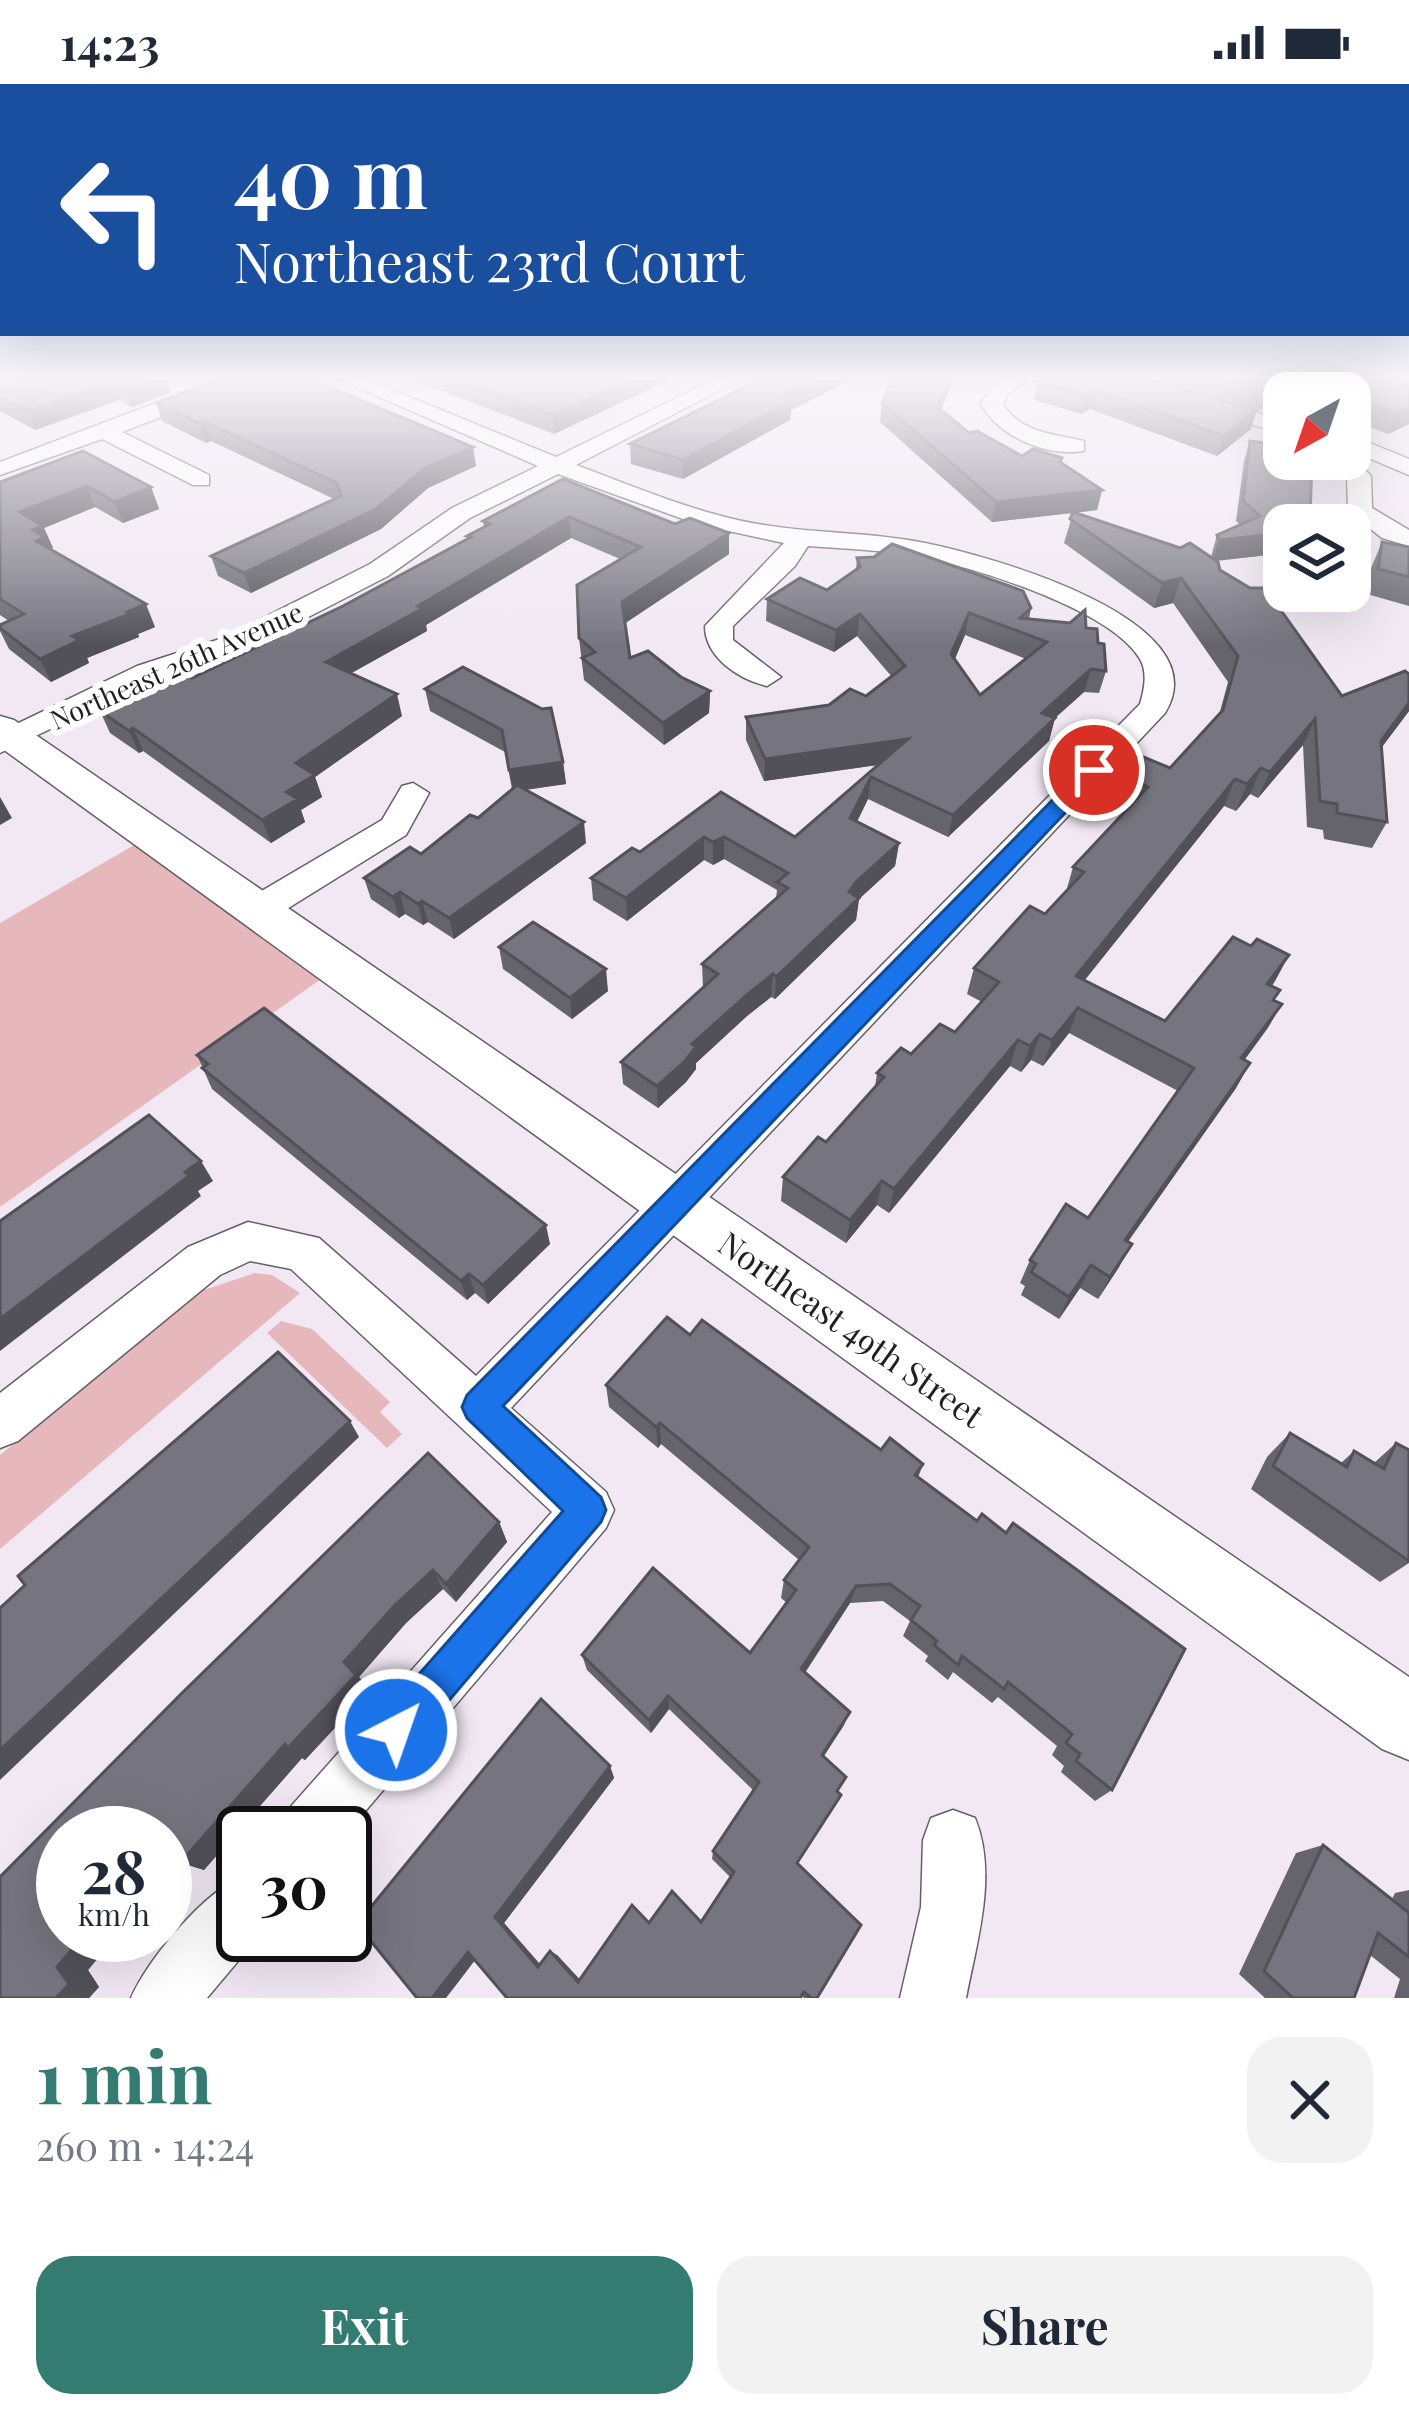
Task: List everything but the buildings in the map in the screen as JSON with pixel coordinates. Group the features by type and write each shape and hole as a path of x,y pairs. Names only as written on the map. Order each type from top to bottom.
{"street":[{"path":"176,468 201,481"},
{"name":"Northeast 26th Avenue","path":"5,737 147,672 236,643 379,570 461,513 550,468"},
{"path":"479,1407 1154,707 1162,687 1154,657 1127,629 962,558 855,541 800,539 706,520 566,468"},
{"path":"1359,480 1360,511 1391,533 1409,538"},
{"path":"767,677 732,661 716,641 716,626 728,610 783,568 800,539"},
{"name":"Northeast 49th Street","path":"5,737 1409,1722"},
{"path":"256,911 394,827 413,793"},
{"path":"0,1424 204,1261 248,1241 304,1252 588,1510 330,1806"},
{"path":"933,1998 952,1907 952,1840"},
{"path":"164,1998 216,1938"}],"shaded area":[{"path":"141,841 328,974 0,1207 0,923"},
{"path":"255,1273 272,1275 300,1293 0,1549 0,1455 204,1290"},
{"path":"281,1321 312,1329 390,1402 380,1412 402,1434 387,1448 267,1333"}],"route":[{"path":"396,1730 588,1510 479,1407 1094,770"}]}
